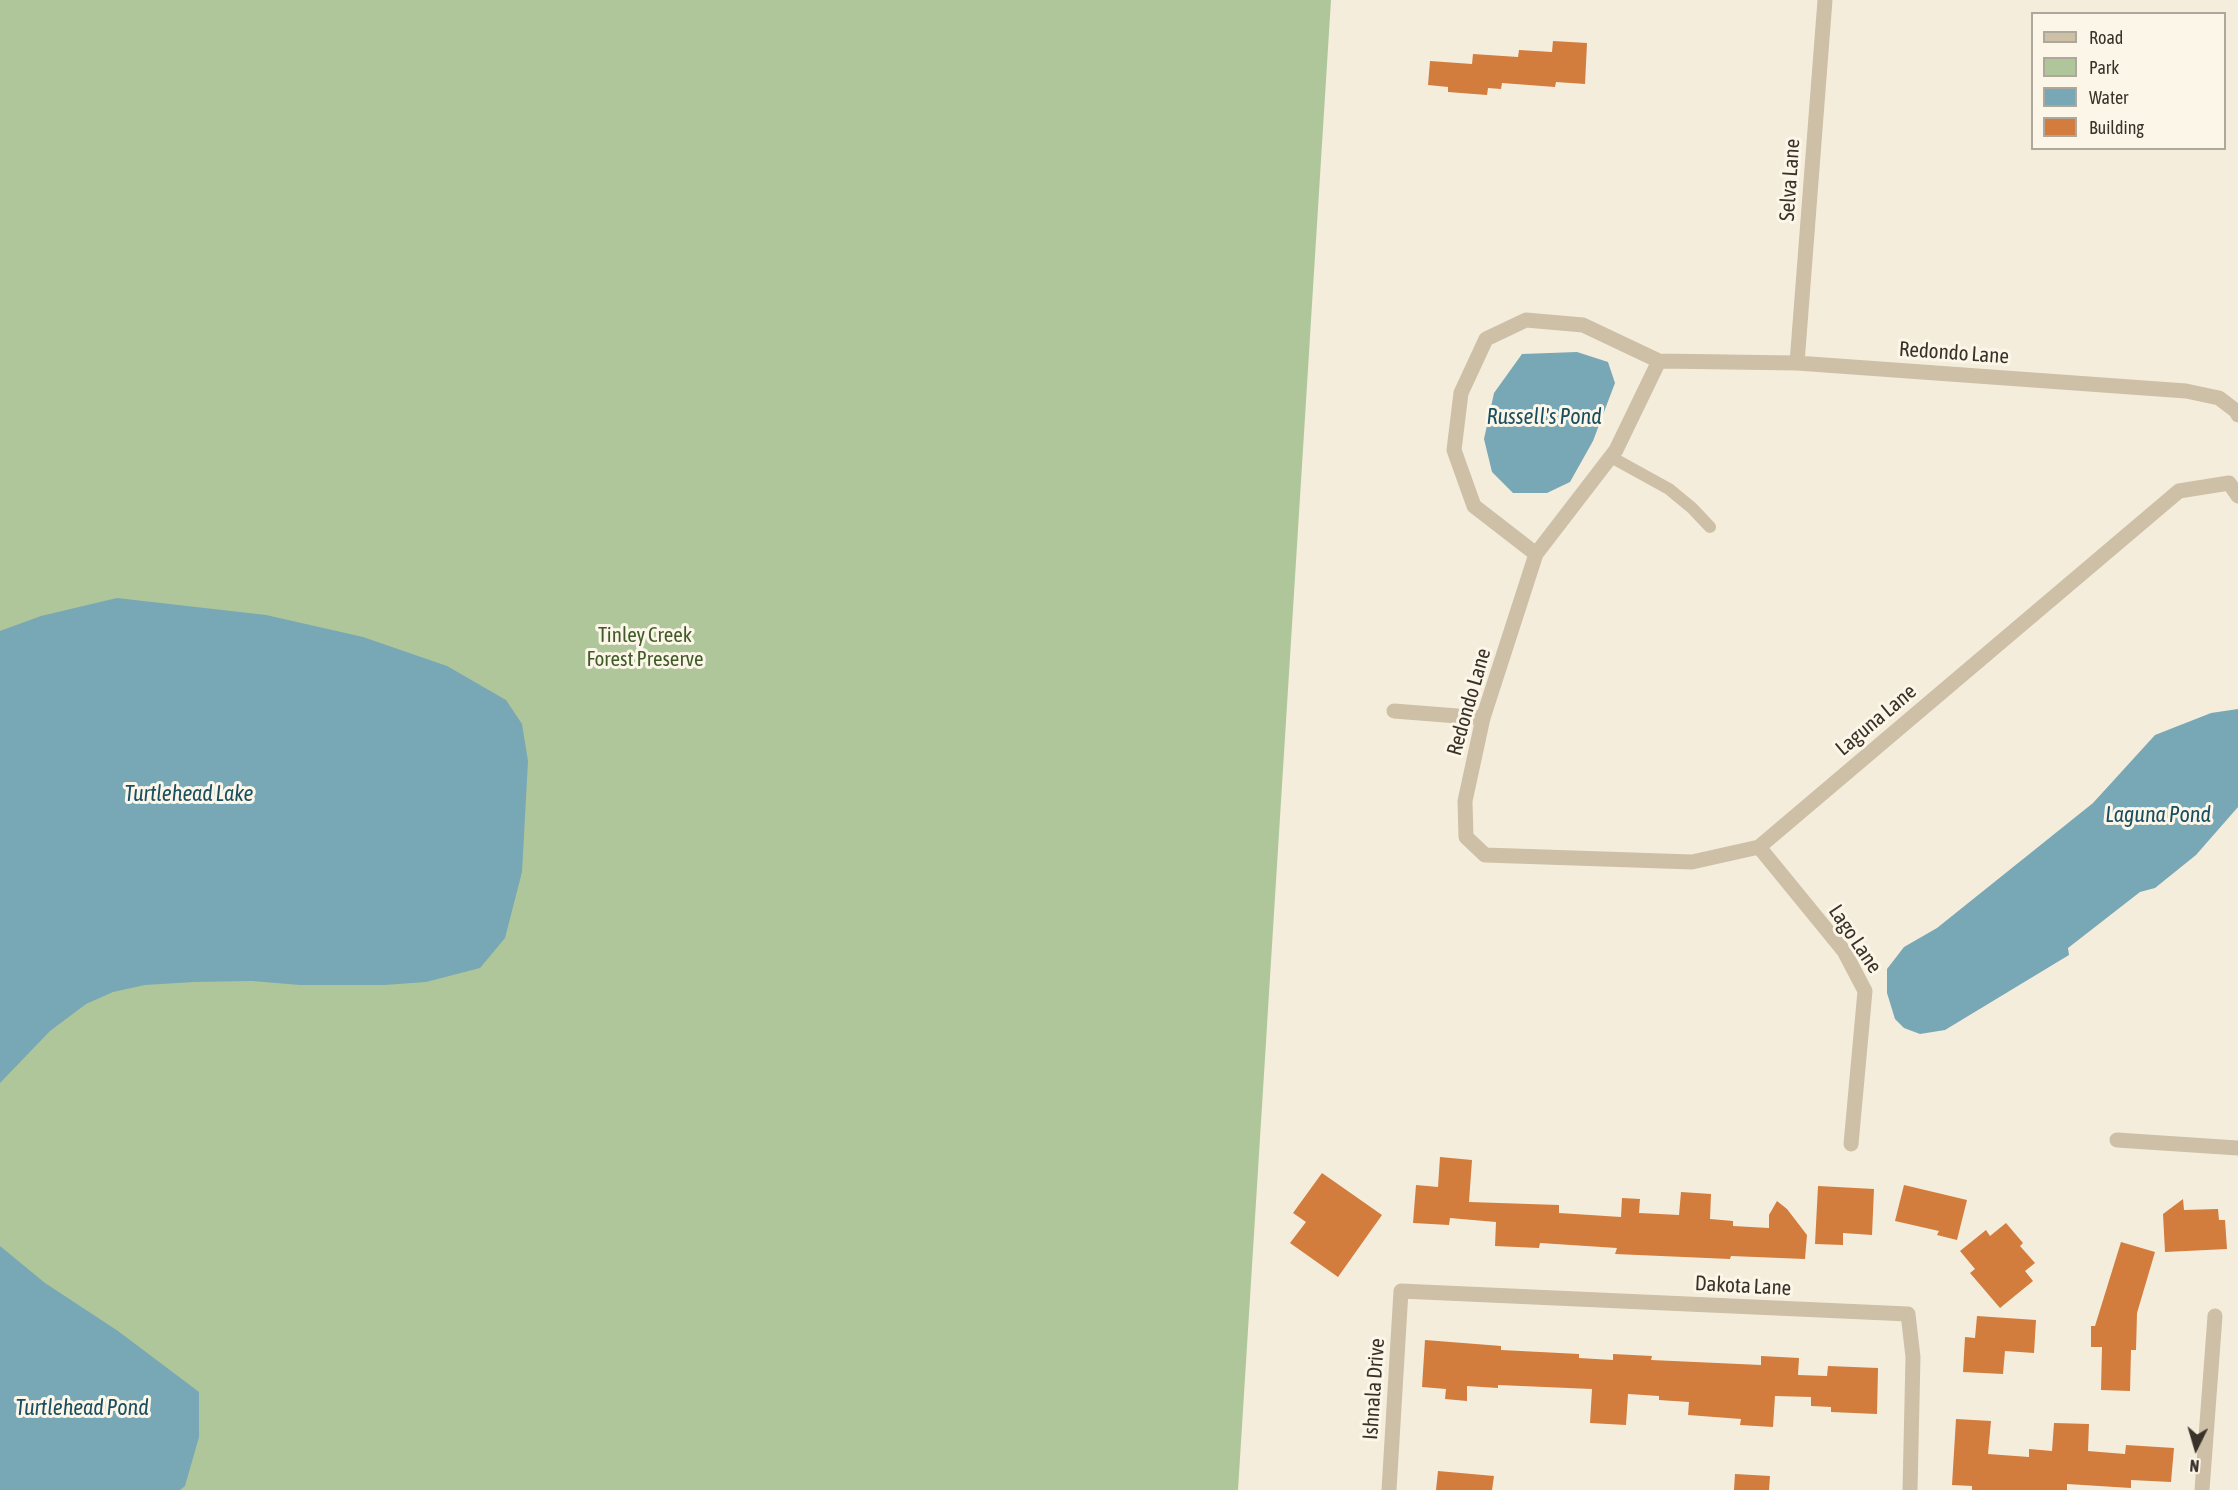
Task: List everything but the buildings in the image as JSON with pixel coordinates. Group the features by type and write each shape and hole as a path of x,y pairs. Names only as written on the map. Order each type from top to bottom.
{"street":[{"name":"Selva Lane","path":"1797,363 1825,0"},
{"name":"Redondo Lane","path":"1536,555 1474,506 1454,450 1461,393 1486,339 1526,320 1583,325 1659,361 1797,363 2186,392 2219,398 2238,415"},
{"name":"Redondo Lane","path":"1485,855 1466,837 1465,801 1483,718 1536,555 1611,457 1659,361"},
{"name":"Laguna Lane","path":"1485,855 1692,862 1759,847 2179,491 2233,477 2238,496"},
{"path":"1394,711 1483,718"},
{"name":"Lago Lane","path":"1759,847 1844,951 1865,991 1851,1144"},
{"path":"2117,1140 2238,1148"},
{"name":"Ishnala Drive","path":"1389,1490 1401,1291"},
{"name":"Dakota Lane","path":"1401,1291 1908,1314 1913,1357 1910,1490"},
{"path":"2202,1490 2215,1316"}],"lane":[{"path":"1611,457 1669,489 1710,527"}],"green space":[{"name":"Tinley Creek Forest Preserve","path":"0,0 1331,0 1238,1490 0,1490"}],"water":[{"name":"Russell's Pond","path":"1577,352 1608,362 1615,383 1593,441 1570,482 1547,493 1513,493 1492,472 1484,439 1494,393 1522,354"},
{"name":"Turtlehead Lake","path":"117,598 266,615 363,637 447,666 506,700 522,724 528,761 522,872 505,938 480,968 426,982 384,985 300,985 252,981 194,982 145,985 113,992 86,1004 50,1031 0,1083 0,631 41,616"},
{"name":"Laguna Pond","path":"2238,709 2238,807 2196,855 2155,888 2140,892 2068,948 2069,955 1945,1030 1920,1034 1904,1028 1895,1019 1887,993 1887,969 1904,947 1937,928 2093,803 2155,735 2211,713"},
{"name":"Turtlehead Pond","path":"0,1246 45,1283 118,1331 199,1392 199,1437 185,1486 180,1490 0,1490"}]}
